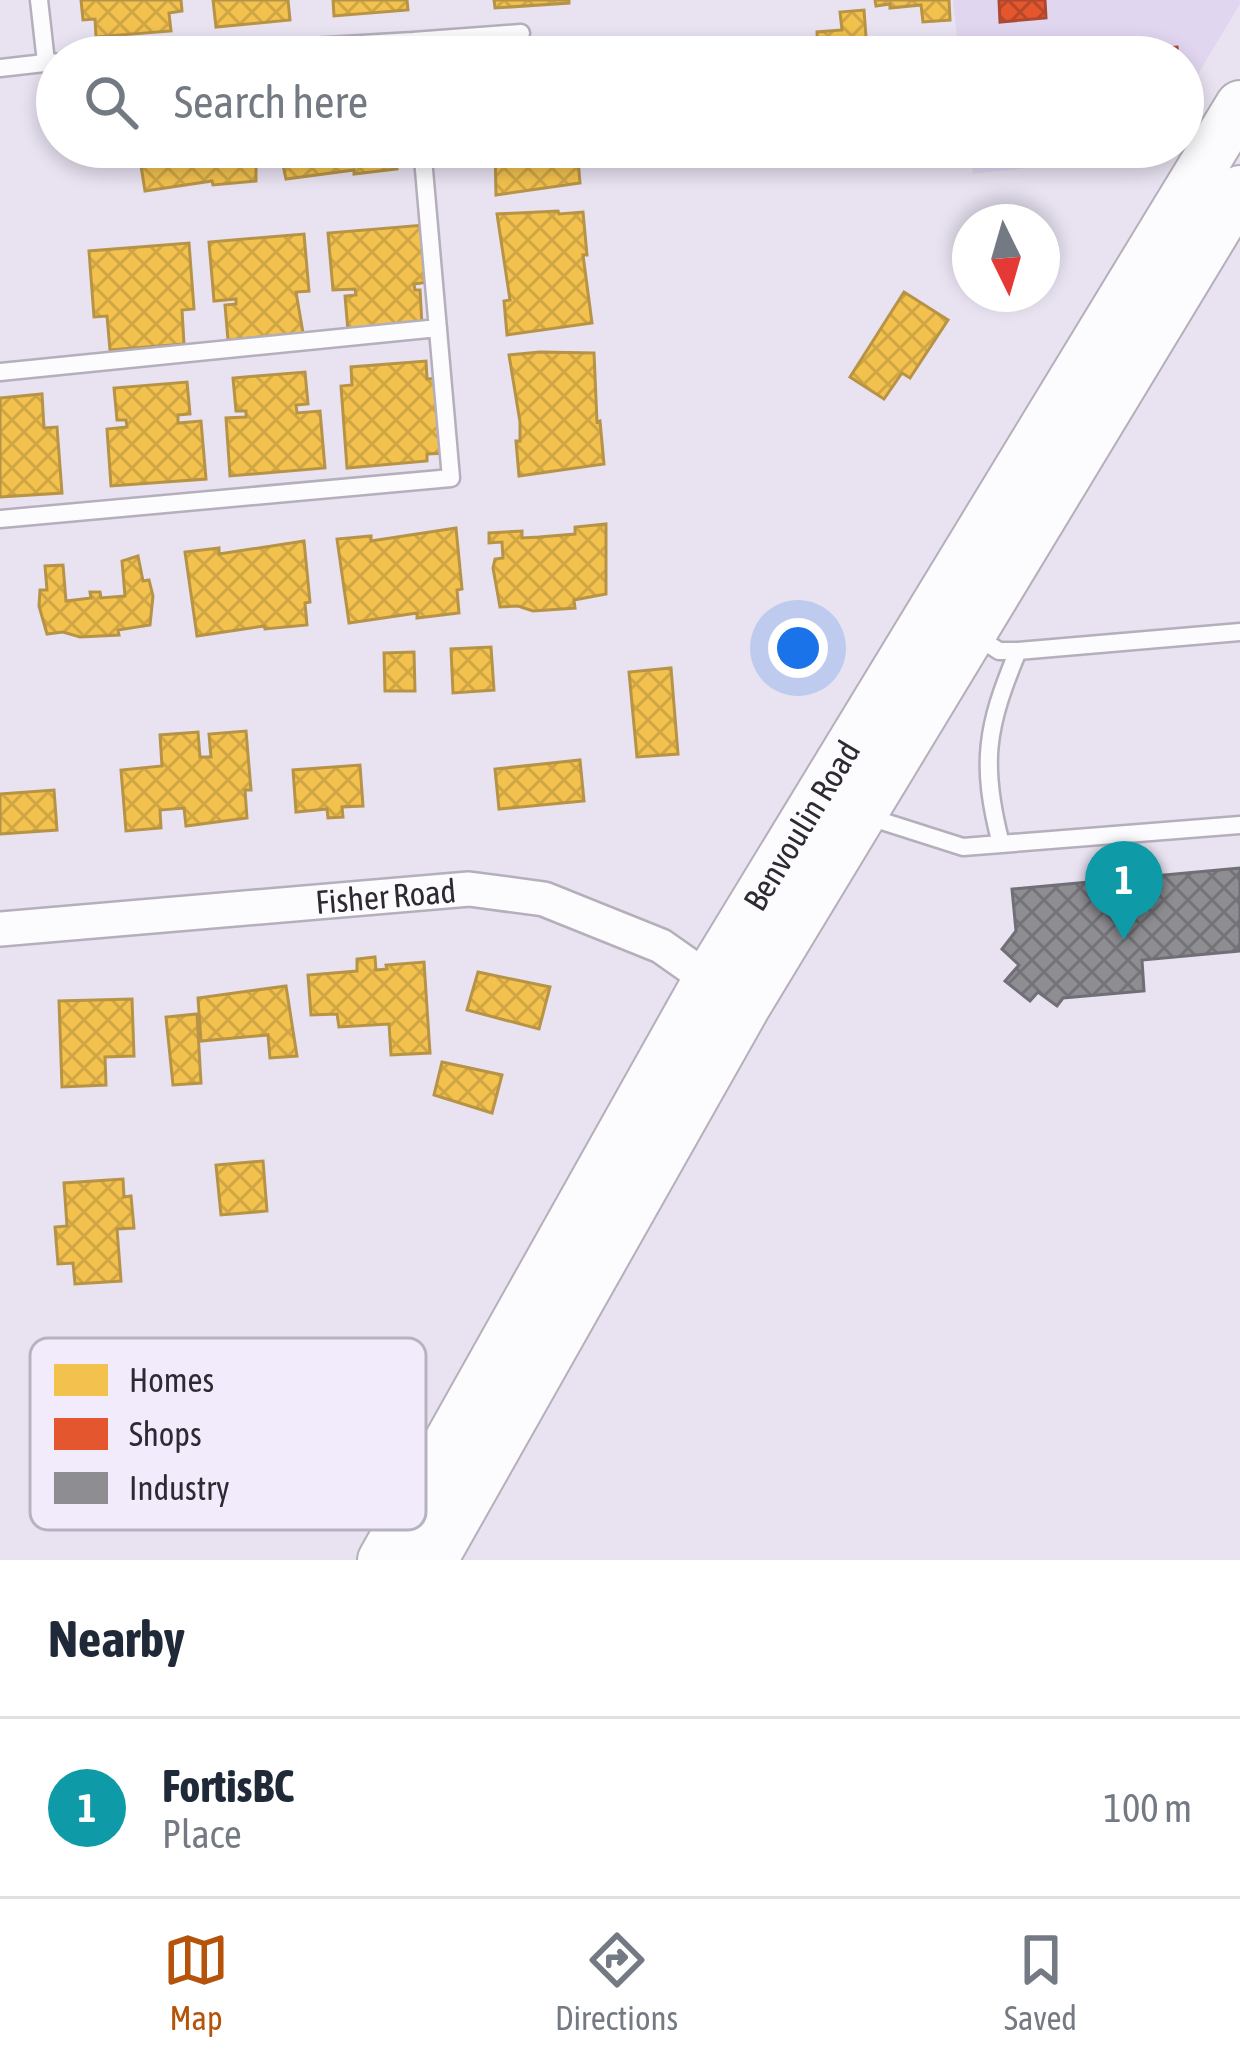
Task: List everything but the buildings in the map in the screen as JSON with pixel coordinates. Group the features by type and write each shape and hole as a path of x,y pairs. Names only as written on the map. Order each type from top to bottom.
{"main road":[{"name":"Benvoulin Road","path":"1204,167 1240,105"},
{"name":"Benvoulin Road","path":"426,1488 727,993 1204,168"},
{"name":"Benvoulin Road","path":"433,1560 727,993 862,815 1240,190"},
{"name":"Benvoulin Road","path":"382,1560 400,1530"}],"street":[{"name":"Fisher Road","path":"0,929 469,889 544,899 661,946 727,993"}],"lane":[{"path":"39,0 47,36"},
{"path":"501,36 521,33"},
{"path":"0,68 36,64"},
{"path":"0,519 451,478 424,168"},
{"path":"0,372 438,328"},
{"path":"971,632 999,651 1240,632"},
{"path":"1001,844 988,793 987,743 1001,690 1018,651"},
{"path":"862,815 963,847 1240,825"}],"shaded area":[{"path":"953,0 1240,0 1204,64 1204,36 957,36"},
{"path":"972,168 1026,168 973,174"}],"place":[{"name":"FortisBC","path":"1124,940"}]}
